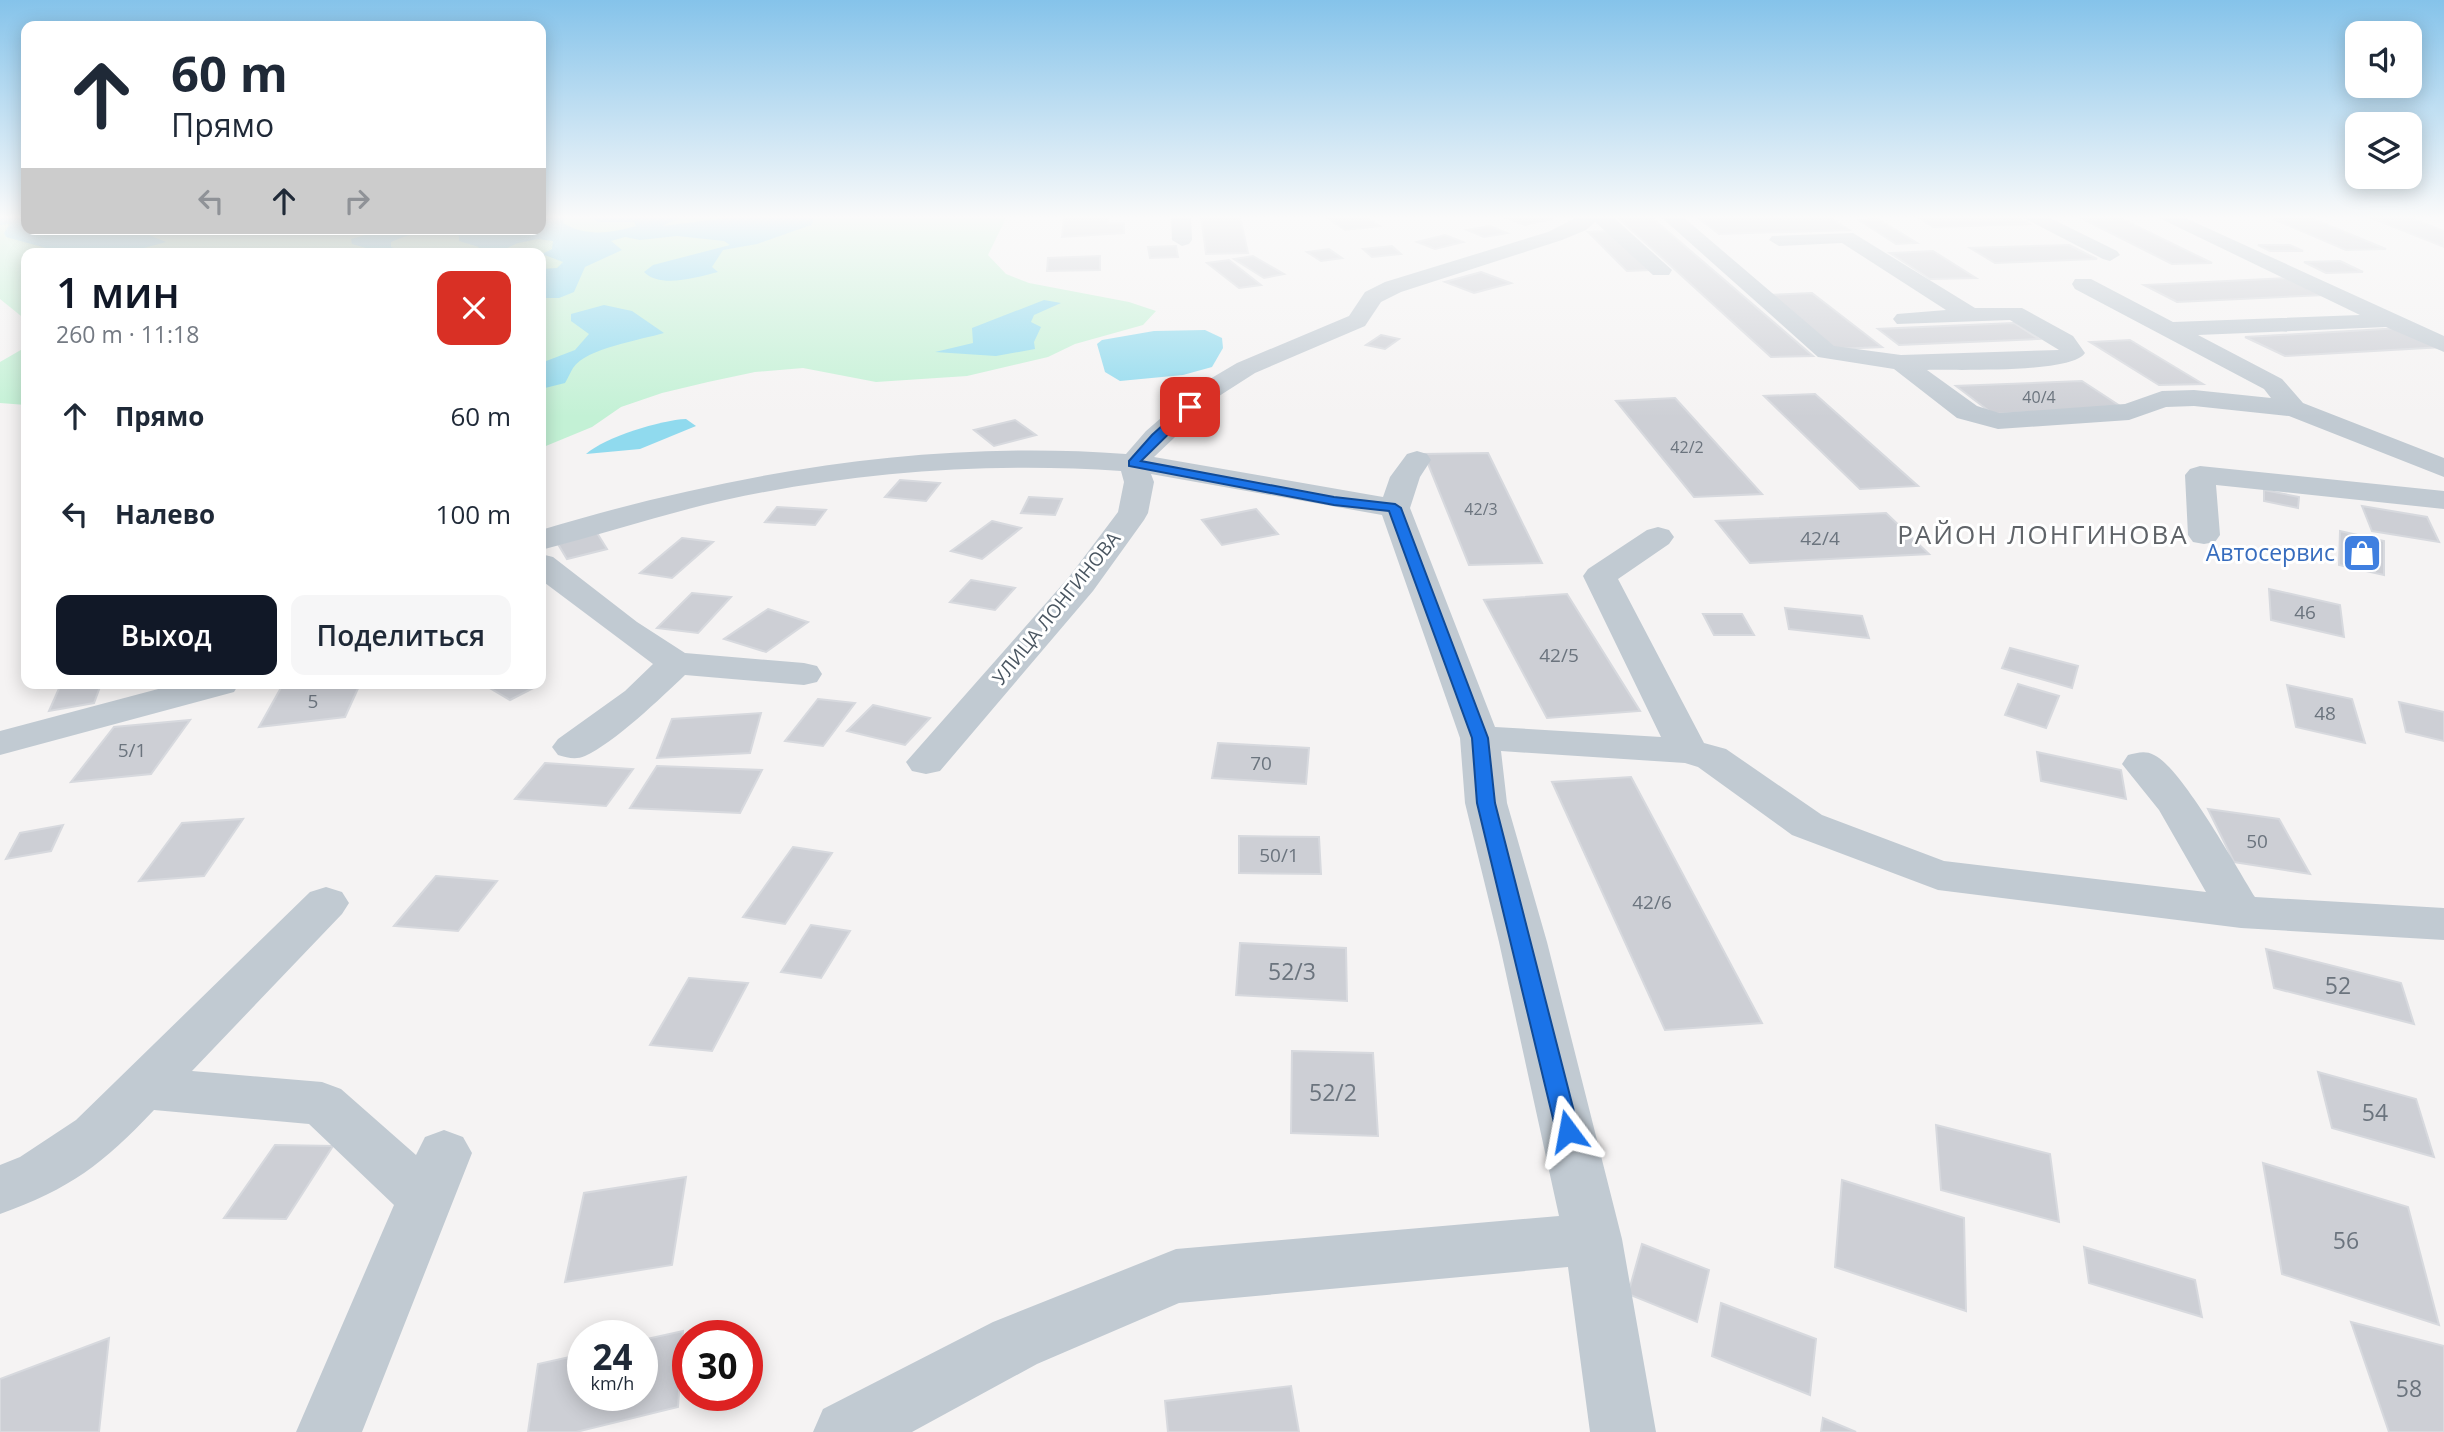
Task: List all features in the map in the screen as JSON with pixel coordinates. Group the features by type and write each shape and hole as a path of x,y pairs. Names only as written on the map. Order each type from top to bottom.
{"street":[{"path":"1133,463 1156,437 1207,392 1246,368 1357,321 1373,297 1406,283"},
{"path":"1747,283 1826,352 1901,363 2060,359 2073,353 2064,341 2014,313 1905,319"},
{"path":"1919,283 1970,315"},
{"path":"2311,283 2444,345"},
{"path":"2083,284 2273,384 2294,409"},
{"path":"2171,329 2392,320"},
{"path":"1901,363 1967,412 1998,421 2129,412 2162,399 2194,398 2294,409 2444,468"},
{"path":"546,539 746,485 872,468 992,459 1133,463 1334,501 1395,508"},
{"path":"1416,460 1405,477 1395,508 1480,738 1486,803 1523,942 1593,1239 1623,1432"},
{"name":"УЛИЦА ЛОНГИНОВА","path":"926,762 1081,584 1133,513 1139,482 1133,463"},
{"path":"2204,535 2200,475 2350,488 2444,500"},
{"path":"1658,537 1600,576 1688,751"},
{"path":"546,568 625,629 676,663 804,674"},
{"path":"572,747 638,699 676,663"},
{"path":"0,743 202,689"},
{"path":"1480,738 1688,751 1712,758 1807,825 1938,875 2241,912 2444,924"},
{"path":"2142,764 2176,803 2241,912"},
{"path":"0,1190 40,1174 95,1136 326,903"},
{"path":"144,1088 322,1104 435,1176 329,1432"},
{"path":"846,1432 1015,1343 1176,1276 1593,1239"}],"green space":[{"path":"0,283 21,283 21,316 0,299"},
{"path":"546,283 1029,283 1129,302 1156,311 1143,325 1075,344 1048,357 967,376 876,382 803,368 755,372 662,393 621,407 592,427 546,446"},
{"path":"21,350 21,405 0,403 0,362"}],"water":[{"path":"546,283 578,283 574,292 559,298 546,298"},
{"path":"1044,300 1061,303 1034,315 1031,322 1041,327 1034,342 1035,349 996,356 935,352 973,343 972,328"},
{"path":"604,305 632,311 664,333 589,355 573,368 565,383 546,388 546,361 575,350 589,334 571,321 571,314"},
{"path":"1205,330 1222,338 1223,348 1212,367 1183,375 1120,381 1105,372 1097,344 1102,340 1154,331"},
{"path":"686,419 696,426 640,449 586,454 634,430"}],"building":[{"path":"1232,283 1261,285 1239,288"},
{"path":"1447,283 1511,283 1474,293"},
{"path":"1689,283 1728,283 1813,356 1771,357"},
{"path":"2299,283 2325,295 2177,302 2144,285"},
{"path":"1812,293 1882,347 1835,349 1769,295"},
{"path":"2014,323 2039,339 1899,345 1878,329"},
{"path":"2401,328 2444,347 2285,356 2245,337"},
{"path":"1381,335 1399,339 1385,349 1366,345"},
{"path":"2130,340 2203,384 2159,385 2090,342"},
{"path":"2082,381 2123,408 1993,414 1956,386"},
{"path":"1815,394 1918,486 1860,489 1764,396"},
{"path":"1675,398 1762,494 1694,497 1616,401"},
{"path":"1015,420 1036,435 994,446 974,430"},
{"path":"1488,453 1542,563 1469,565 1424,454"},
{"path":"900,480 940,483 926,501 885,497"},
{"path":"2264,490 2299,497 2298,508 2264,501"},
{"path":"1029,497 1062,499 1055,515 1021,513"},
{"path":"2362,506 2427,517 2439,542 2372,531"},
{"path":"777,507 826,510 815,525 765,522"},
{"path":"1256,509 1278,534 1222,545 1202,520"},
{"path":"1886,513 1929,554 1750,563 1716,521"},
{"path":"992,521 1021,528 982,559 951,551"},
{"name":"Автосервис","path":"2340,531 2384,541 2384,575 2339,565"},
{"path":"597,533 607,549 567,559 558,544"},
{"path":"682,538 713,542 672,578 640,573"},
{"path":"971,580 1015,588 995,610 950,602"},
{"path":"2269,589 2340,605 2344,637 2271,620"},
{"path":"692,593 731,597 698,633 657,628"},
{"path":"1567,594 1640,711 1547,718 1484,600"},
{"path":"1785,608 1862,616 1869,638 1789,629"},
{"path":"768,609 808,622 766,652 724,639"},
{"path":"1703,614 1742,614 1754,635 1714,635"},
{"path":"2010,648 2078,666 2072,688 2002,668"},
{"path":"2018,684 2059,696 2046,728 2005,715"},
{"path":"2287,685 2352,699 2365,743 2296,727"},
{"path":"59,689 99,689 94,703 49,711"},
{"path":"280,689 358,689 345,717 259,727"},
{"path":"491,689 531,689 510,700"},
{"path":"818,699 855,703 823,746 785,741"},
{"path":"2399,702 2444,712 2444,741 2406,732"},
{"path":"873,705 930,718 905,745 847,731"},
{"path":"761,713 750,753 657,758 672,719"},
{"path":"190,720 151,774 71,782 114,727"},
{"path":"1218,743 1309,748 1306,784 1212,778"},
{"path":"2037,752 2121,770 2126,799 2041,781"},
{"path":"545,763 633,769 606,806 515,799"},
{"path":"657,766 762,770 740,813 630,808"},
{"path":"1631,777 1762,1023 1665,1030 1552,782"},
{"path":"2208,809 2279,819 2310,874 2234,862"},
{"path":"243,819 204,876 139,881 182,823"},
{"path":"63,825 51,851 6,859 20,833"},
{"path":"1239,836 1319,837 1321,874 1239,873"},
{"path":"793,847 832,853 785,924 743,917"},
{"path":"436,876 497,881 458,931 394,926"},
{"path":"811,925 850,931 821,978 781,972"},
{"path":"1240,943 1346,948 1347,1001 1236,995"},
{"path":"2266,949 2401,983 2414,1024 2274,988"},
{"path":"689,978 748,983 712,1051 650,1045"},
{"path":"1292,1051 1373,1053 1378,1136 1291,1133"},
{"path":"2318,1072 2416,1099 2434,1157 2332,1128"},
{"path":"1936,1125 2050,1154 2059,1222 1941,1190"},
{"path":"275,1145 333,1146 286,1219 224,1218"},
{"path":"2263,1163 2408,1207 2439,1325 2282,1274"},
{"path":"686,1177 672,1265 565,1282 584,1193"},
{"path":"1842,1180 1964,1218 1966,1311 1835,1267"},
{"path":"1642,1244 1709,1270 1697,1322 1628,1294"},
{"path":"2084,1247 2195,1280 2202,1317 2089,1283"},
{"path":"1721,1303 1816,1339 1810,1395 1712,1356"},
{"path":"2351,1322 2444,1346 2444,1432 2389,1432"},
{"path":"672,1333 672,1408 576,1432 528,1432 538,1364 567,1358 567,1411 658,1411 658,1336"},
{"path":"109,1338 99,1432 0,1432 0,1379"},
{"path":"1291,1386 1299,1432 1168,1432 1165,1401"},
{"path":"1823,1418 1856,1432 1821,1432"}],"place":[{"name":"Автосервис","path":"2362,553"}],"district":[{"name":"РАЙОН ЛОНГИНОВА","path":"2043,535"}],"route":[{"path":"1190,407 1156,437 1133,463 1334,501 1395,508 1480,738 1486,803 1523,942 1568,1131"}]}
